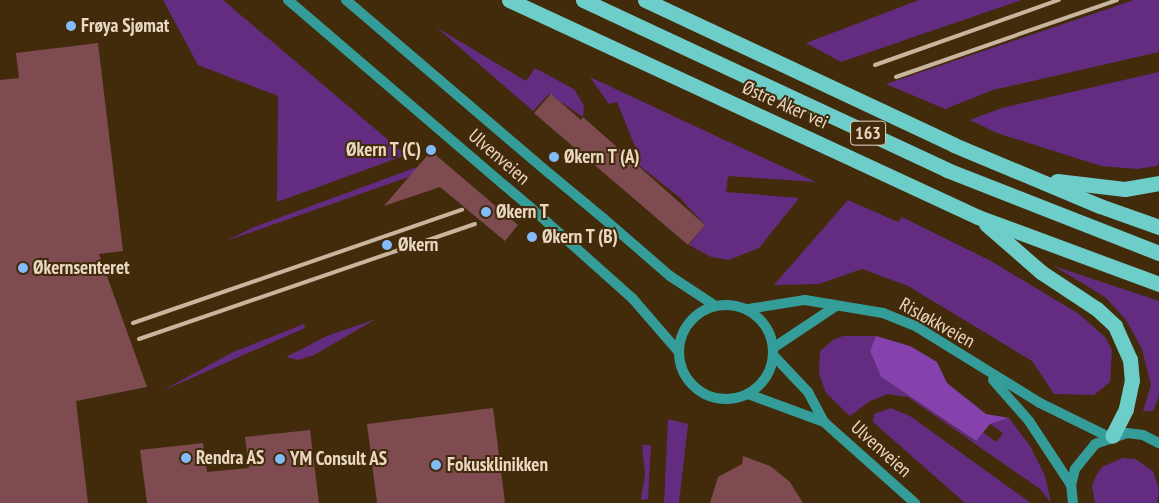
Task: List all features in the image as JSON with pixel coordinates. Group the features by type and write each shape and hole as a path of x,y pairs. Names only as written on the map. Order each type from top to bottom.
{"highway":[{"name":"Østre Aker vei","path":"509,0 978,217 1159,284"},
{"name":"Østre Aker vei","path":"583,0 947,170 1159,253"},
{"name":"163","path":"645,0 1027,176 1159,227"},
{"path":"1027,176 1078,185 1125,188 1159,183"},
{"path":"978,217 1041,272 1098,310 1115,326 1130,358 1132,380 1126,409 1110,436"}],"main road":[{"name":"Ulvenveien","path":"288,0 561,233 633,299 678,351 682,369 698,390 722,400 748,394 824,422"},
{"name":"Ulvenveien","path":"346,0 670,276 714,305 726,304 748,309 766,325 774,352 808,392 824,422 915,503"},
{"name":"Risløkkveien","path":"748,309 805,300 836,306 858,307 899,319 988,374 1063,416 1110,436 1143,435 1159,443"},
{"path":"678,351 687,324 699,312 714,305"},
{"path":"748,394 768,374 774,352 836,306"},
{"name":"Risløkkveien","path":"988,374 1029,421 1072,485"},
{"path":"1073,503 1072,485 1083,455 1095,444 1110,436"}],"shaded area":[{"path":"163,0 223,0 406,155 277,202 278,96 198,65"},
{"path":"919,0 1022,0 841,62 806,43"},
{"path":"1134,0 1159,0 1159,52 993,90 945,109 886,84"},
{"path":"436,27 526,81 535,68 574,89 584,106 583,117 549,94 533,111"},
{"path":"1159,72 1159,164 1156,166 1137,169 1101,166 997,133 970,120 1002,108"},
{"path":"590,77 816,182 728,176 726,192 799,198 759,248 729,260 711,257 689,245 705,225 679,197 635,162 636,149 617,102 609,104"},
{"path":"417,167 423,172 226,241 254,227"},
{"path":"848,200 898,222 902,217 991,261 1079,314 1105,337 1112,350 1110,382 1094,395 1054,394 1032,361 908,286 862,269 819,284 774,285"},
{"path":"1054,266 1159,301 1159,396 1153,411 1143,411 1151,385 1142,349 1126,320 1105,297"},
{"path":"376,319 314,355 298,360 286,357 327,336"},
{"path":"304,324 305,328 162,391 233,352"},
{"path":"843,336 876,336 870,351 881,377 975,441 983,432 996,442 1003,433 990,424 1009,418 1030,446 1045,476 1051,503 1040,489 908,397 888,394 870,401 850,416 826,393 819,374 820,351 833,340"},
{"path":"876,336 910,346 937,362 947,383 986,414 1009,418 990,424 976,441 881,377 870,351"},
{"path":"891,408 910,416 1031,503 965,503 873,422 874,414"},
{"path":"668,419 688,424 679,503 664,503"},
{"path":"642,445 651,445 648,499 641,500 645,474"},
{"path":"1123,458 1135,459 1153,471 1159,490 1157,503 1095,503 1092,486 1096,476 1102,467"}],"building":[{"name":"Økernsenteret","path":"98,43 123,251 99,254 147,387 76,401 88,503 0,503 0,80 19,78 16,53"},
{"path":"551,94 581,120 583,117 705,225 688,245 534,113"},
{"name":"Økern T","path":"431,151 518,225 505,241 440,187 384,206"},
{"name":"Fokusklinikken","path":"493,408 505,503 377,503 367,424"},
{"path":"310,430 319,503 147,503 140,450 203,443 207,472 249,468 245,437"},
{"path":"743,456 770,466 790,482 803,503 710,503 718,477 742,464"}],"railway":[{"path":"875,65 1059,0"},
{"path":"896,77 1117,0"},
{"path":"133,323 462,210"},
{"path":"139,339 475,224"}],"place":[{"name":"Frøya Sjømat","path":"71,26"},
{"name":"Økern T (C)","path":"431,150"},
{"name":"Økern T (A)","path":"554,157"},
{"name":"Økern T","path":"486,212"},
{"name":"Økern T (B)","path":"532,237"},
{"name":"Økern","path":"387,245"},
{"name":"Økernsenteret","path":"23,268"},
{"name":"Rendra AS","path":"186,458"},
{"name":"YM Consult AS","path":"280,459"},
{"name":"Fokusklinikken","path":"436,465"}]}
